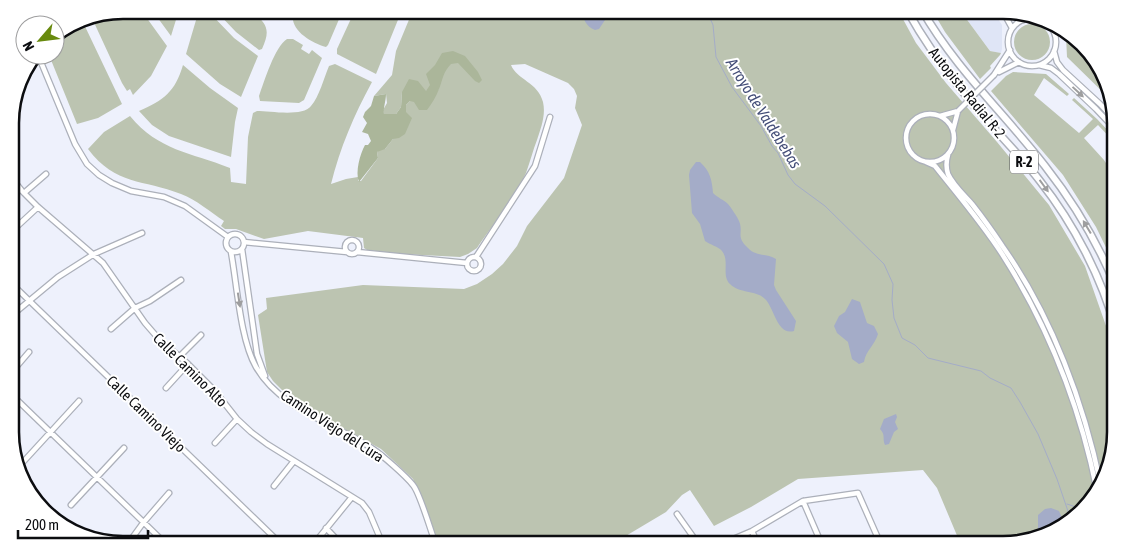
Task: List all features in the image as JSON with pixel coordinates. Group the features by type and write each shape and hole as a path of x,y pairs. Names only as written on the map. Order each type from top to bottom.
{"highway":[{"name":"Autopista Radial R-2","path":"912,19 931,50 963,93 1041,181 1065,217 1086,255 1107,305"},
{"name":"Autopista Radial R-2","path":"928,19 965,72 1044,164 1066,194 1090,232 1107,265"}],"street":[{"path":"1007,19 1012,28"},
{"path":"1022,21 1012,28 1008,38 1010,50 1020,62 1033,66 1051,57 1056,42 1053,31"},
{"path":"940,116 958,110 996,74 1010,50"},
{"path":"1054,50 1057,62 1063,70 1106,112"},
{"path":"996,74 1020,62"},
{"path":"1039,64 1051,68 1059,74 1107,120"},
{"path":"42,65 75,144 93,170 112,183 131,191 164,197 185,206 228,237"},
{"path":"958,110 953,130 954,144 946,163 947,172 1005,250 1050,331 1074,388 1098,475"},
{"path":"953,130 950,124 940,116 932,114 916,118 910,124 907,131 908,147 918,160 935,166 983,227 1001,252 1032,306 1046,333 1069,390 1081,427 1095,482"},
{"path":"467,263 470,258 476,257 536,166 550,117"},
{"path":"926,162 941,160 948,155"},
{"path":"24,194 46,174"},
{"name":"Calle Camino Alto","path":"19,188 38,207 103,263 145,323 158,338 214,390 237,419 267,444 362,504 369,512 379,536"},
{"path":"19,224 38,207"},
{"path":"19,309 58,277 94,254 142,233"},
{"path":"231,234 238,234 244,242 242,249 235,252 231,252 226,247 228,237 231,234"},
{"path":"333,250 340,248 350,240 358,243 358,250"},
{"path":"244,242 333,250 351,254 358,250 368,253 467,263"},
{"path":"346,243 345,248 347,252"},
{"name":"Camino Viejo del Cura","path":"242,249 259,364 270,384"},
{"name":"Camino Viejo del Cura","path":"231,252 246,338 250,354 262,376 287,399 309,414 374,449 414,486 433,536"},
{"path":"467,263 468,268 472,270 479,269 481,262 476,257"},
{"path":"111,329 135,308 150,301 181,280"},
{"name":"Calle Camino Viejo","path":"19,291 273,536"},
{"path":"179,357 201,335"},
{"path":"19,364 29,352"},
{"path":"166,388 188,364"},
{"path":"24,461 79,401"},
{"path":"19,402 158,536"},
{"path":"215,444 237,419"},
{"path":"71,505 124,448"},
{"path":"274,486 294,460"},
{"path":"133,536 169,493"},
{"path":"739,536 803,501 858,493 877,536"},
{"path":"320,536 352,497"},
{"path":"803,501 818,536"},
{"path":"677,514 693,536"},
{"path":"326,528 334,536"},
{"path":"752,530 754,536"}],"shaded area":[{"path":"966,19 998,19 1002,25 1001,53 990,51"}],"green space":[{"path":"122,19 148,19 167,46 151,76 133,95 130,89 127,91 94,22"},
{"path":"159,19 176,19 171,36"},
{"path":"196,19 216,19 234,38 258,56 241,97 220,84 186,54"},
{"path":"224,19 261,19 267,32 262,49 259,50 236,32"},
{"path":"293,19 339,19 326,47 313,42 301,34"},
{"path":"351,19 398,19 376,74 337,54 337,49"},
{"path":"409,19 903,19 916,43 946,83 1049,205 1085,266 1107,329 1107,433 1105,453 1097,479 1082,501 1061,519 1037,531 1011,536 957,536 937,488 923,470 798,479 714,526 690,490 682,495 666,512 626,536 435,536 413,479 381,449 307,409 273,381 267,372 258,315 267,309 266,298 363,285 464,289 477,284 492,274 503,264 517,246 527,226 564,178 582,125 575,108 577,96 574,89 568,83 525,64 511,65 540,95 544,107 541,126 526,173 516,191 477,248 460,257 367,250 364,248 363,238 308,231 264,239 236,229 225,229 221,226 224,221 192,199 167,189 120,176 98,161 88,149 104,132 130,116 152,137 176,149 230,168 231,182 246,184 248,137 253,113 257,111 294,112 307,109 316,98 329,66 335,64 372,82 348,132 331,184 358,177 358,181 361,181 378,158 377,152 380,149 385,149 393,139 406,105 410,101 435,96 439,88 426,91 402,92 401,107 396,114 384,114 383,110 387,103 386,94 374,96 392,75 396,51"},
{"path":"937,19 966,19 990,51 1001,53 990,66 991,68 980,79"},
{"path":"1032,24 1044,30 1050,42 1044,54 1032,60 1020,54 1014,42 1020,30"},
{"path":"85,26 122,104 98,118 77,124 53,65 65,65 65,36"},
{"path":"287,39 293,39 303,45 301,49 309,54 312,50 322,58 304,100 299,103 260,101 259,96 270,65 278,49"},
{"path":"1066,40 1082,54 1090,65 1097,76 1103,92 1067,57"},
{"path":"453,51 465,56 482,80 479,83 475,81 458,63 451,64 445,73 437,95 427,110 419,110 414,102 410,101 406,105 406,112 412,118 405,134 393,139 385,149 377,152 378,158 359,182 358,168 360,158 365,145 368,145 371,141 368,134 362,132 367,123 363,117 371,106 374,96 386,94 384,114 396,114 401,107 402,92 409,79 418,81 426,91 430,85 426,74 435,65 442,53"},
{"path":"183,65 238,108 231,157 169,136 152,125 139,111 162,99 172,89"},
{"path":"1013,72 1046,74 1069,94 1067,96 1044,78 1034,95 1079,133 1093,119 1072,100 1074,98 1107,130 1107,135 1098,125 1084,138 1107,165 1107,250 1096,227 1063,175 991,91 1006,76"}],"water":[{"path":"584,19 605,19 599,29 592,29"},
{"path":"696,162 700,162 708,172 713,193 728,204 737,217 744,244 754,253 776,259 774,285 796,321 794,331 788,331 780,325 762,296 734,287 727,280 725,259 722,251 705,241 700,224 692,213 689,175"},
{"path":"852,299 860,302 867,323 874,326 878,334 864,362 859,364 852,359 848,342 837,333 834,326"},
{"path":"896,414 895,422 898,429 894,432 889,444 885,445 883,433 880,429 884,419"},
{"path":"1051,508 1059,511 1062,518 1038,531 1038,515 1045,509"}],"waterway":[{"name":"Arroyo de Valdebebas","path":"710,19 713,25 716,57 732,87 778,153 788,175 795,184 825,206 884,264 893,284 894,318 902,338 915,345 928,358 981,371 990,378 1011,388 1038,434 1069,513"},
{"path":"1067,504 1075,508"}]}
